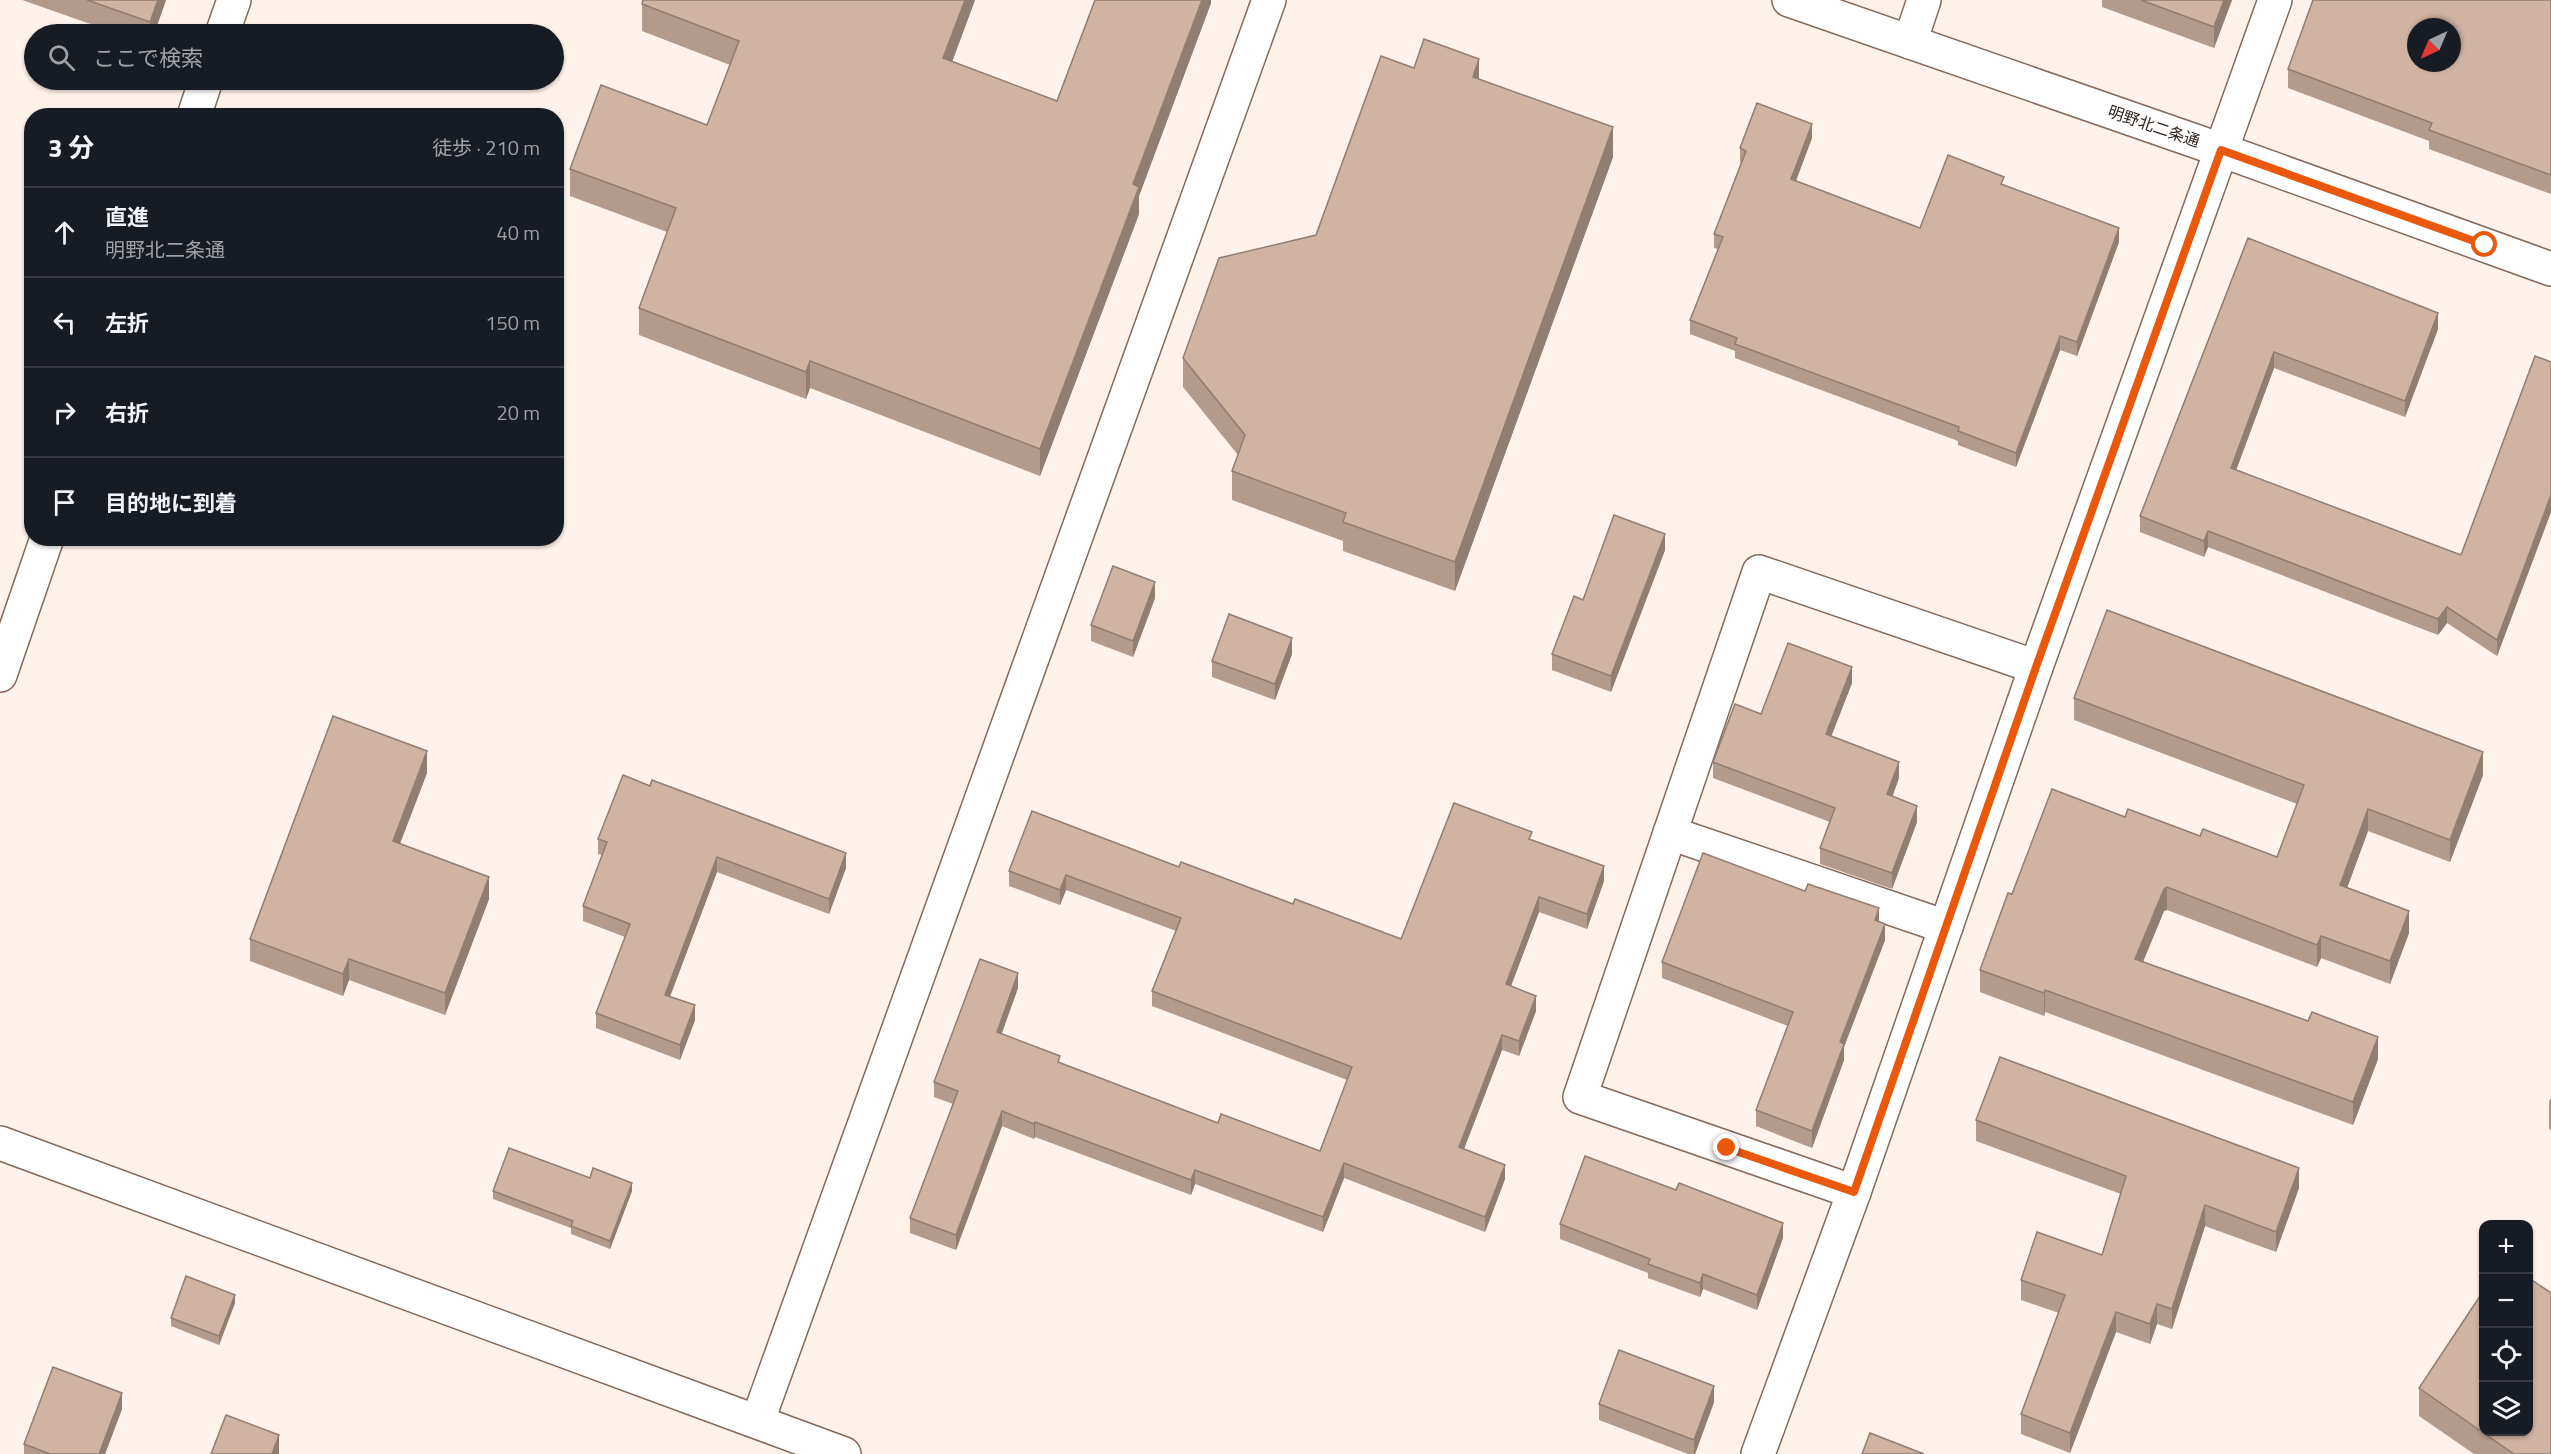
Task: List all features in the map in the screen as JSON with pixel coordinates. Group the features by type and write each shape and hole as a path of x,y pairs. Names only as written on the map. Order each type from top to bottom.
{"street":[{"path":"226,24 234,0"},
{"path":"758,1420 1269,0"},
{"name":"明野北二条通","path":"1789,0 2221,150 2551,269"},
{"path":"1910,42 1924,0"},
{"path":"1758,1454 1854,1192 2036,667 2275,0"},
{"path":"197,108 203,90"},
{"path":"0,675 44,546"},
{"path":"1854,1192 1580,1097 1760,572 2036,667"},
{"path":"1670,833 1946,927"},
{"path":"0,1143 758,1420 844,1454"}],"building":[{"path":"87,0 158,0 150,22"},
{"path":"643,0 965,0 943,58 1057,101 1095,0 1202,0 1133,184 1139,187 1040,449 810,361 806,372 639,308 676,208 570,169 601,85 707,125 739,41 642,4"},
{"path":"2141,0 2224,0 2214,27"},
{"path":"2313,0 2551,0 2551,175 2429,130 2432,123 2288,69"},
{"path":"1424,39 1479,59 1473,77 1613,127 1455,562 1343,522 1346,513 1232,471 1245,435 1183,358 1219,258 1316,235 1381,56 1414,68"},
{"path":"1757,103 1812,124 1791,179 1920,228 1948,155 2004,177 2001,184 2119,228 2077,342 2060,336 2016,453 1958,431 1959,427 1735,344 1737,338 1690,320 1723,237 1714,234 1746,151 1740,148"},
{"path":"2248,238 2438,313 2405,401 2274,352 2231,468 2461,555 2535,356 2551,362 2551,495 2497,640 2447,607 2438,619 2208,531 2204,541 2140,516"},
{"path":"1614,515 1665,534 1611,676 1552,654 1574,596 1583,600"},
{"path":"1113,566 1155,582 1133,641 1091,625"},
{"path":"2107,610 2483,752 2450,840 2368,809 2340,885 2409,911 2390,961 2321,936 2317,945 2167,887 2164,889 2135,959 2308,1021 2312,1012 2378,1037 2353,1102 2045,990 2044,993 1980,970 2008,893 2012,894 2052,789 2125,817 2128,809 2200,836 2203,829 2277,857 2304,785 2074,698"},
{"path":"1229,614 1292,638 1275,684 1212,661"},
{"path":"1788,643 1852,667 1826,734 1899,762 1887,794 1917,806 1892,873 1820,848 1835,808 1713,762 1735,704 1761,714"},
{"path":"333,716 427,751 393,841 489,877 445,993 349,959 343,974 250,939"},
{"path":"623,775 650,786 652,780 846,853 829,899 717,857 665,995 695,1005 680,1045 596,1013 630,924 583,906 607,842 598,839"},
{"path":"1454,803 1532,832 1529,839 1604,866 1587,914 1539,897 1506,984 1536,996 1519,1041 1502,1035 1459,1147 1505,1165 1485,1217 1344,1163 1323,1217 1195,1170 1191,1180 1002,1111 956,1235 910,1218 958,1091 934,1082 980,959 1018,973 997,1032 1060,1056 1058,1062 1218,1123 1221,1114 1320,1151 1352,1067 1152,991 1181,918 1066,875 1060,890 1009,871 1032,811 1179,867 1181,862 1293,904 1295,899 1401,939"},
{"path":"1703,853 1805,891 1808,884 1879,908 1875,920 1885,924 1840,1042 1844,1044 1812,1131 1756,1110 1793,1012 1662,962"},
{"path":"2000,1057 2299,1168 2276,1232 2205,1205 2172,1309 2157,1304 2150,1324 2116,1312 2070,1433 2021,1414 2065,1295 2021,1280 2037,1232 2102,1255 2126,1176 1976,1120"},
{"path":"509,1148 590,1178 593,1168 632,1183 610,1241 571,1226 573,1221 493,1191"},
{"path":"1585,1156 1676,1190 1679,1183 1783,1223 1757,1295 1703,1274 1700,1283 1648,1264 1650,1259 1560,1224"},
{"path":"186,1276 235,1295 219,1336 171,1318"},
{"path":"2533,1281 2551,1293 2551,1454 2514,1454 2488,1436 2533,1436"},
{"path":"2479,1298 2479,1430 2419,1388"},
{"path":"1619,1350 1714,1386 1694,1440 1599,1404"},
{"path":"53,1367 122,1393 99,1454 50,1454 24,1444"},
{"path":"226,1415 279,1435 272,1454 211,1454"},
{"path":"1870,1433 1924,1454 1862,1454"}],"route":[{"path":"1727,1148 1854,1192 2036,667 2221,150 2485,245"}]}
